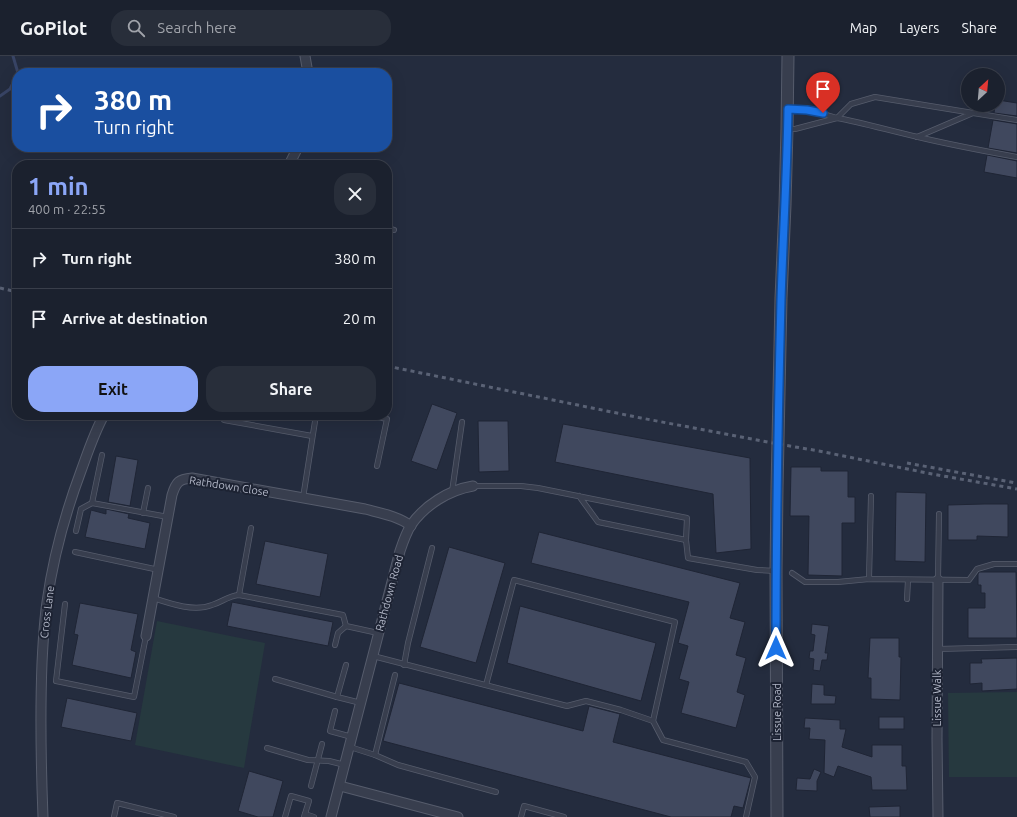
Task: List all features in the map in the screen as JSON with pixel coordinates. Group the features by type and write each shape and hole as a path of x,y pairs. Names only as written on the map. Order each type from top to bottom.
{"street":[{"path":"305,56 307,68"},
{"name":"Lissue Road","path":"777,817 776,571 780,313 788,109 788,56"},
{"name":"Cross Lane","path":"43,817 41,694 47,598 66,516 84,463 102,420"},
{"name":"Rathdown Close","path":"146,636 174,487 178,482 184,479 192,478 365,509 385,514 406,522 410,526"},
{"name":"Rathdown Road","path":"331,817 404,539 410,526 436,501 452,492 473,486"},
{"name":"Lissue Walk","path":"938,580 938,817"},
{"path":"340,786 458,817"}],"lane":[{"path":"787,129 795,129 837,118 851,104 875,97 1017,120"},
{"path":"788,109 823,113 837,118 882,127 917,137 1017,157"},
{"path":"917,137 973,113"},
{"path":"224,420 312,436"},
{"path":"303,498 315,420"},
{"path":"377,466 387,420"},
{"path":"452,492 462,422"},
{"path":"92,503 102,455"},
{"name":"Rathdown Road","path":"473,486 521,486 687,518 686,540"},
{"path":"143,513 148,488"},
{"path":"579,496 598,522 686,540 688,558 757,570 776,571"},
{"path":"869,579 872,496"},
{"path":"76,531 81,509 92,503 168,517"},
{"path":"938,580 939,514"},
{"path":"239,595 251,528"},
{"path":"404,665 408,643 432,548"},
{"path":"75,552 159,570"},
{"path":"792,573 805,582 838,582 869,579 968,580 977,569 994,564 1017,564"},
{"path":"486,685 514,580 675,622 652,721"},
{"path":"907,599 908,580"},
{"path":"153,598 167,603 199,608 212,606 228,597 239,595 343,615 346,626"},
{"path":"65,604 56,681 134,697 146,636"},
{"path":"346,626 378,634"},
{"path":"335,645 338,633 346,626"},
{"path":"938,649 1017,647"},
{"path":"373,656 567,706 586,701 621,710 652,721 663,740 746,762 755,777 746,817"},
{"path":"337,697 346,665"},
{"path":"375,755 395,675"},
{"path":"275,679 361,703"},
{"path":"335,711 330,731 352,737"},
{"path":"311,786 322,744"},
{"path":"350,747 375,755 398,765 496,792"},
{"path":"267,748 308,760 329,761 345,765"},
{"path":"285,817 291,796 309,801 305,816 314,817"},
{"path":"114,817 117,803 174,817"},
{"path":"521,817 524,806 564,817"}],"shaded area":[{"path":"157,621 265,643 244,768 135,745"},
{"path":"1017,692 1017,777 949,777 948,693"}],"building":[{"path":"1005,101 1017,103 1017,116 994,113 1005,112"},
{"path":"993,120 1017,124 1017,153 988,148"},
{"path":"987,155 1017,161 1017,178 984,172"},
{"path":"432,404 457,413 437,470 411,461"},
{"path":"478,421 508,421 509,471 479,472"},
{"path":"563,424 750,458 751,549 716,553 713,494 555,462"},
{"path":"116,456 138,460 130,506 108,502"},
{"path":"791,467 821,467 821,471 848,471 848,497 855,497 855,523 842,523 842,576 808,575 809,516 790,516"},
{"path":"896,492 926,493 925,562 895,561"},
{"path":"1008,504 1008,537 977,536 977,540 948,540 948,505"},
{"path":"106,509 129,514 128,518 150,523 145,549 85,537 91,510 106,514"},
{"path":"539,532 740,583 730,618 745,622 736,655 746,658 737,692 745,695 736,728 681,713 689,682 679,679 688,646 678,643 689,602 531,563"},
{"path":"265,541 328,554 320,597 256,584"},
{"path":"449,547 505,563 476,663 420,647"},
{"path":"979,572 1016,572 1017,638 968,638 968,608 985,608 985,593 981,593 981,585 978,585"},
{"path":"232,602 333,622 328,646 227,626"},
{"path":"80,603 138,614 131,650 136,652 131,678 72,665 78,635 74,634"},
{"path":"520,606 656,643 641,701 507,663"},
{"path":"812,624 829,626 825,653 828,653 827,660 822,660 820,671 813,670 814,659 809,658 810,651 813,651 815,635 811,634"},
{"path":"870,638 899,638 899,657 901,657 900,700 871,699 871,678 868,678"},
{"path":"1017,658 1017,689 982,691 982,683 970,684 970,663 982,663 981,659"},
{"path":"399,683 583,731 589,706 620,714 613,742 751,778 743,808 734,806 731,817 671,817 383,741"},
{"path":"812,684 824,685 824,695 836,696 835,704 811,704"},
{"path":"67,698 137,713 131,741 61,727"},
{"path":"879,717 904,717 904,729 879,729"},
{"path":"805,718 840,720 840,729 846,729 842,747 872,757 872,745 902,745 902,766 906,766 907,790 872,790 871,777 838,766 834,777 824,773 825,740 809,739 810,728 804,728"},
{"path":"814,769 821,772 817,781 817,791 796,790 797,778 810,779"},
{"path":"249,771 283,781 273,817 258,817 238,811"},
{"path":"900,806 900,817 870,817 869,807"}],"waterway":[{"path":"13,56 17,68"},
{"path":"0,96 10,89 12,85"}],"railway":[{"path":"0,288 12,291"},
{"path":"392,367 641,418 1017,489"},
{"path":"907,463 1016,483"}],"route":[{"path":"776,648 780,313 788,109 823,113"}]}
